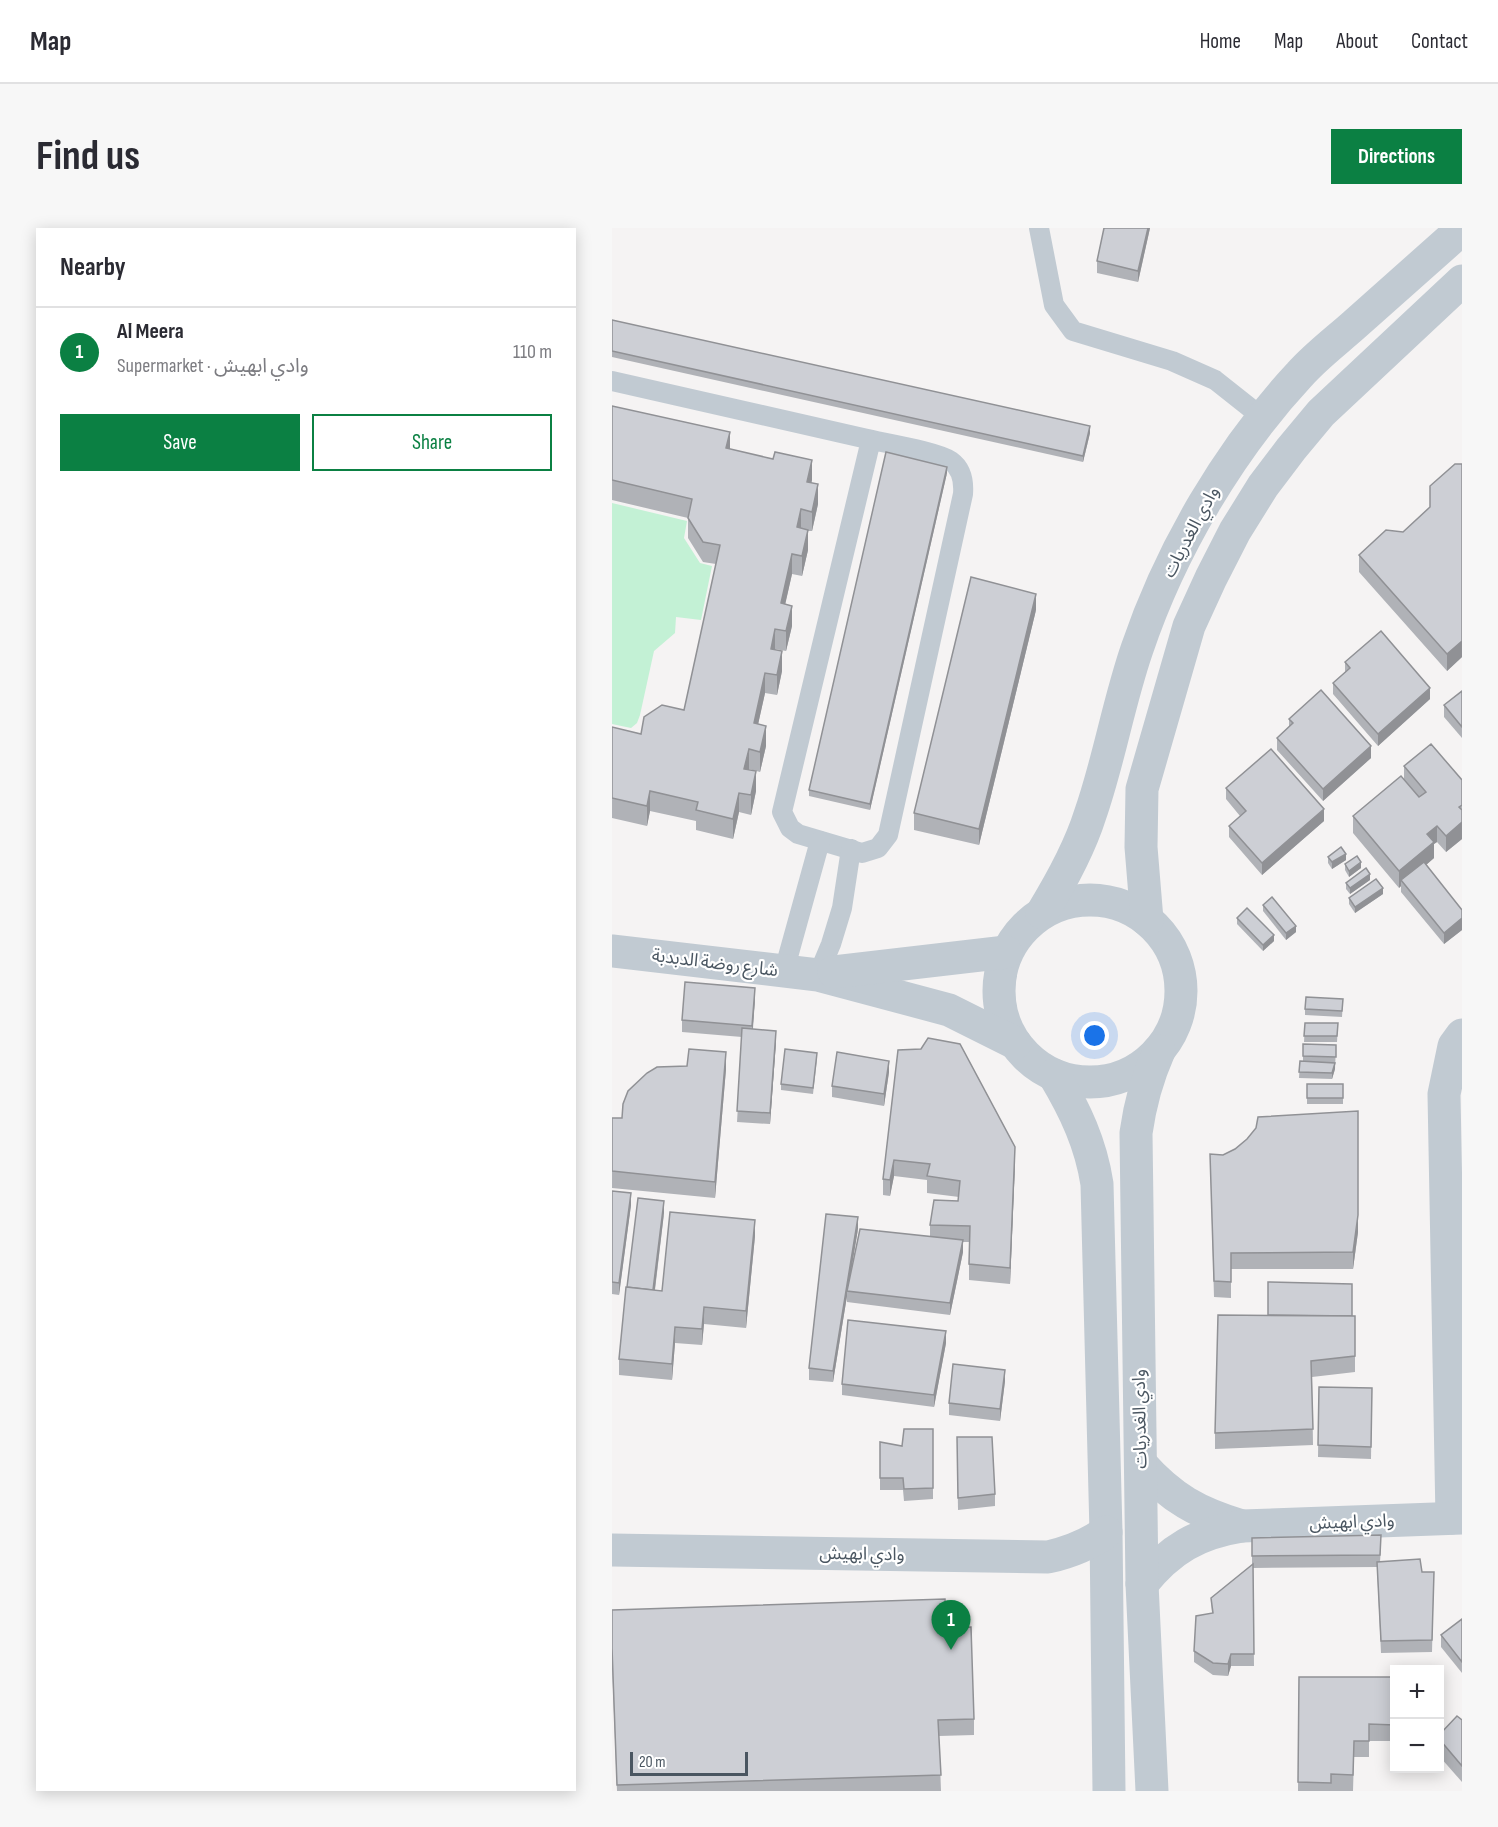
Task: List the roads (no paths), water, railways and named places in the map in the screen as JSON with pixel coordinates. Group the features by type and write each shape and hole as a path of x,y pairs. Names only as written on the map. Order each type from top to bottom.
{"street":[{"name":"وادي الغدريات","path":"1042,912 1061,882 1090,815 1137,649 1157,598 1207,500 1246,439 1300,373 1462,229"},
{"path":"1147,920 1141,847 1142,789 1189,626 1211,578 1235,531 1263,486 1291,449 1321,414 1462,281"},
{"path":"1077,900 1114,903 1132,910 1147,920 1162,935 1173,953 1179,973 1181,993 1178,1015 1159,1051 1129,1074 1110,1080 1091,1082 1054,1075 1026,1056 1014,1042 1003,1017 998,989 1000,970 1006,952 1028,923 1042,912 1059,904 1077,900"},
{"name":"شارع روضة الدبدبة","path":"612,951 818,975 949,1010 1014,1042"},
{"name":"شارع روضة الدبدبة","path":"818,975 844,970 1006,952"},
{"path":"1457,1518 1444,1094 1454,1046 1462,1035"},
{"name":"وادي الغدريات","path":"1152,1791 1142,1584 1136,1133 1139,1109 1147,1079 1159,1051"},
{"name":"وادي الغدريات","path":"1054,1075 1073,1107 1087,1141 1094,1162 1097,1184 1106,1532 1109,1791"},
{"name":"وادي ابهيش","path":"1141,1464 1157,1482 1196,1510 1242,1526"},
{"name":"وادي ابهيش","path":"1142,1584 1175,1550 1196,1538 1218,1530 1242,1526 1457,1518"},
{"name":"وادي ابهيش","path":"612,1550 1048,1557 1088,1544 1106,1532"}],"lane":[{"path":"1039,228 1054,305 1073,331 1172,361 1215,380 1263,418"},
{"path":"612,381 942,456 953,462 961,472 964,483 963,494 888,835 878,848 862,853 798,834 785,821 782,812 871,440"},
{"path":"784,971 820,841"},
{"path":"818,975 842,908 851,849"}],"place":[{"name":"Al Meera","path":"951,1650"}]}
